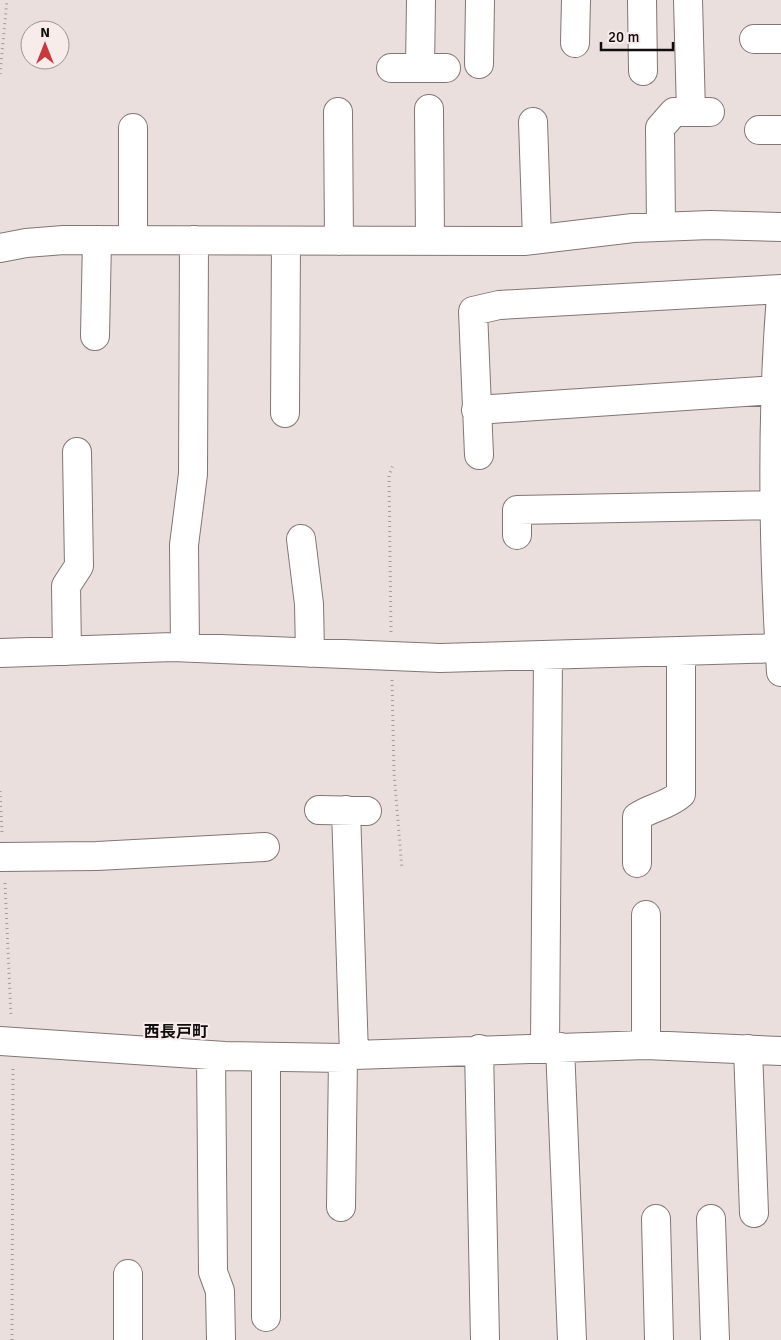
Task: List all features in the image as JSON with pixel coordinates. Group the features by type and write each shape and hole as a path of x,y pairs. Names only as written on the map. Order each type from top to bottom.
{"street":[{"path":"391,68 433,68 421,0"},
{"path":"479,64 480,0"},
{"path":"575,43 576,0"},
{"path":"642,0 643,71"},
{"path":"661,227 660,128 674,112 701,112 688,0"},
{"path":"754,39 781,39"},
{"path":"429,109 430,241"},
{"path":"338,112 338,241"},
{"path":"533,122 537,239"},
{"path":"132,128 133,240"},
{"path":"0,248 26,243 97,240 430,241 537,239 582,232 661,227 710,225 781,227"},
{"path":"95,336 97,240"},
{"path":"185,647 184,545 193,474 194,240"},
{"path":"286,241 286,413"},
{"path":"479,455 473,311 498,305 781,289"},
{"path":"0,653 185,647 440,658 681,652 780,656 774,390 781,296"},
{"path":"476,410 774,390"},
{"path":"67,651 66,586 80,566 84,468"},
{"path":"517,535 517,510 776,515"},
{"path":"301,540 309,604 310,653"},
{"path":"637,862 637,817 646,811 671,803 681,794 681,652"},
{"path":"548,656 552,1047 572,1340"},
{"path":"319,810 357,810 343,1207"},
{"path":"0,857 97,856 265,847"},
{"path":"646,914 646,1045"},
{"path":"0,1041 211,1056 266,1057 348,1056 646,1045 781,1051"},
{"path":"479,1050 485,1340"},
{"path":"748,1050 754,1214"},
{"path":"211,1056 213,1272 220,1291 221,1340"},
{"path":"266,1057 266,1317"},
{"path":"656,1219 659,1340"},
{"path":"711,1220 715,1340"},
{"path":"128,1274 128,1340"}],"path":[{"path":"0,74 7,0"}],"district":[{"name":"西長戸町","path":"176,1032"}]}
